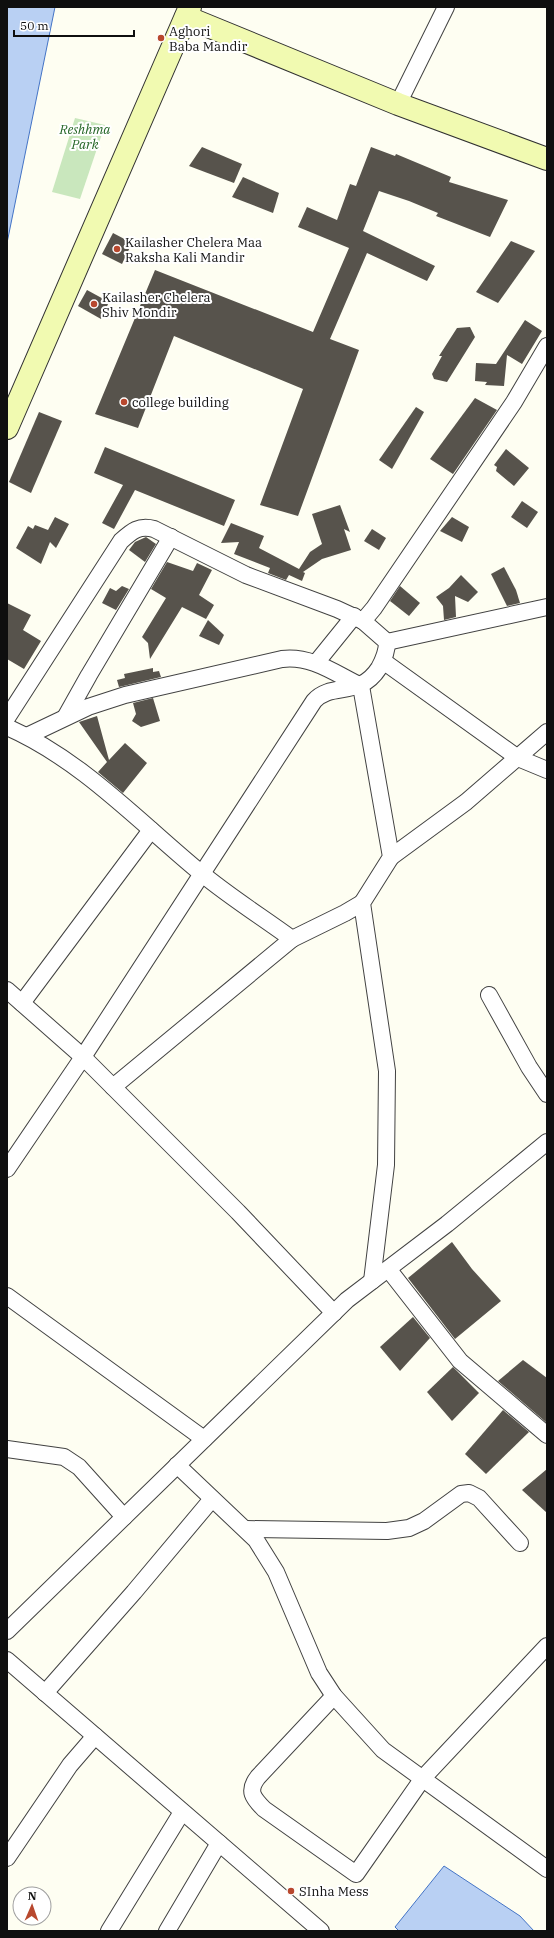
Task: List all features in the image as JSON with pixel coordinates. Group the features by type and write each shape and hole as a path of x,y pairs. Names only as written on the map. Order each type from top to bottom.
{"street":[{"path":"398,104 446,7"},
{"path":"7,428 188,12 398,104 547,159"},
{"path":"316,663 358,618 374,608 514,402 547,346"},
{"path":"7,718 121,541 131,532 141,527 154,529 246,575 358,618 386,642 387,651 383,662 375,673 361,686 319,695 314,700 83,1057 7,1169"},
{"path":"66,716 171,537"},
{"path":"386,642 547,606"},
{"path":"27,736 66,716 125,695 294,657 316,663 361,686"},
{"path":"383,662 518,758 547,770"},
{"path":"361,686 391,857"},
{"path":"7,728 27,736 87,776 202,874 292,939"},
{"path":"113,1087 292,939 362,903 391,857 466,802 547,732"},
{"path":"22,1003 151,830"},
{"path":"362,903 387,1071 386,1165 372,1282"},
{"path":"7,990 83,1057 238,1212 334,1313"},
{"path":"489,995 529,1067 547,1094"},
{"path":"7,1631 347,1300 389,1270 547,1142"},
{"path":"389,1270 460,1361 547,1435"},
{"path":"7,1296 204,1439"},
{"path":"7,1449 64,1457 79,1466 124,1517"},
{"path":"178,1465 256,1540 276,1572 319,1673 334,1696 383,1750 547,1869"},
{"path":"246,1529 387,1532 409,1528 424,1521 461,1494 469,1493 479,1498 520,1543"},
{"path":"45,1693 134,1592 212,1499"},
{"path":"334,1696 253,1783 251,1790 252,1796 264,1809 356,1874 423,1778 547,1646"},
{"path":"7,1660 321,1931"},
{"path":"7,1858 70,1765 95,1736"},
{"path":"109,1931 182,1812"},
{"path":"167,1931 219,1843"}],"green space":[{"name":"Reshhma Park","path":"75,118 105,125 80,199 52,192"}],"water":[{"path":"7,7 55,7 7,243"},
{"path":"444,1866 520,1916 534,1931 399,1931 395,1927"}],"building":[{"path":"202,147 242,164 234,183 189,166"},
{"name":"college building","path":"371,147 395,156 396,154 451,177 449,182 508,200 490,237 436,216 438,213 379,191 363,231 435,266 427,281 367,253 330,339 359,350 298,516 260,505 303,389 174,336 138,428 95,414 155,270 313,332 349,248 298,227 307,207 337,220 350,184 356,186"},
{"path":"243,177 279,193 273,213 232,197"},
{"name":"Kailasher Chelera Maa Raksha Kali Mandir","path":"113,233 132,243 122,264 102,254"},
{"path":"511,241 535,251 498,303 476,292"},
{"name":"Kailasher Chelera Shiv Mondir","path":"87,290 109,302 101,319 78,306"},
{"path":"525,320 542,331 522,364 507,355 504,386 485,385 487,382 475,381 476,363 496,364"},
{"path":"470,327 475,337 447,382 434,379 432,374 442,356 439,356 457,328"},
{"path":"475,398 497,410 453,474 430,459"},
{"path":"416,407 424,412 392,469 379,460"},
{"path":"39,412 62,421 31,493 9,482"},
{"path":"105,447 235,500 224,526 135,490 114,529 102,523 123,485 94,473"},
{"path":"506,449 529,468 514,486 496,471 497,467 494,465"},
{"path":"522,501 538,512 527,528 511,517"},
{"path":"340,505 350,532 344,529 351,550 322,559 303,572 305,573 302,581 289,575 286,580 268,573 270,568 234,554 239,542 221,543 231,523 264,536 259,548 299,569 310,552 322,544 312,514"},
{"path":"55,517 69,524 56,548 50,542 41,564 16,548 28,526 33,529 35,525 48,530"},
{"path":"452,517 469,527 462,542 440,531"},
{"path":"372,529 386,538 379,550 364,541"},
{"path":"146,537 156,544 145,562 129,550 135,542"},
{"path":"167,562 193,571 197,563 212,570 199,595 214,605 206,619 182,607 150,659 148,643 142,637 166,598 151,589"},
{"path":"504,567 516,590 520,603 507,606 491,574"},
{"path":"461,575 478,592 468,602 455,596 456,617 444,620 443,606 436,597 449,588"},
{"path":"122,586 129,589 116,610 102,603 110,588 116,591"},
{"path":"400,586 420,603 409,616 390,601"},
{"path":"7,603 31,615 23,630 41,641 24,669 7,659"},
{"path":"208,620 224,635 219,645 199,636"},
{"path":"153,668 153,672 159,671 161,677 119,687 117,680 125,678 124,674"},
{"path":"153,698 160,721 141,727 132,721 136,714 133,703"},
{"path":"97,716 109,760 125,743 147,763 123,793 98,772 107,762 79,722"},
{"path":"452,1242 472,1269 501,1301 455,1339 408,1278"},
{"path":"413,1317 430,1338 400,1371 380,1347"},
{"path":"523,1360 547,1378 547,1423 498,1381"},
{"path":"453,1367 479,1393 452,1421 427,1392"},
{"path":"503,1410 529,1432 486,1474 465,1454"},
{"path":"547,1469 547,1513 522,1490"}],"place":[{"name":"Aghori Baba Mandir","path":"161,38"},
{"name":"Kailasher Chelera Maa Raksha Kali Mandir","path":"117,249"},
{"name":"Kailasher Chelera Shiv Mondir","path":"94,304"},
{"name":"college building","path":"124,402"},
{"name":"SInha Mess","path":"291,1891"}]}
